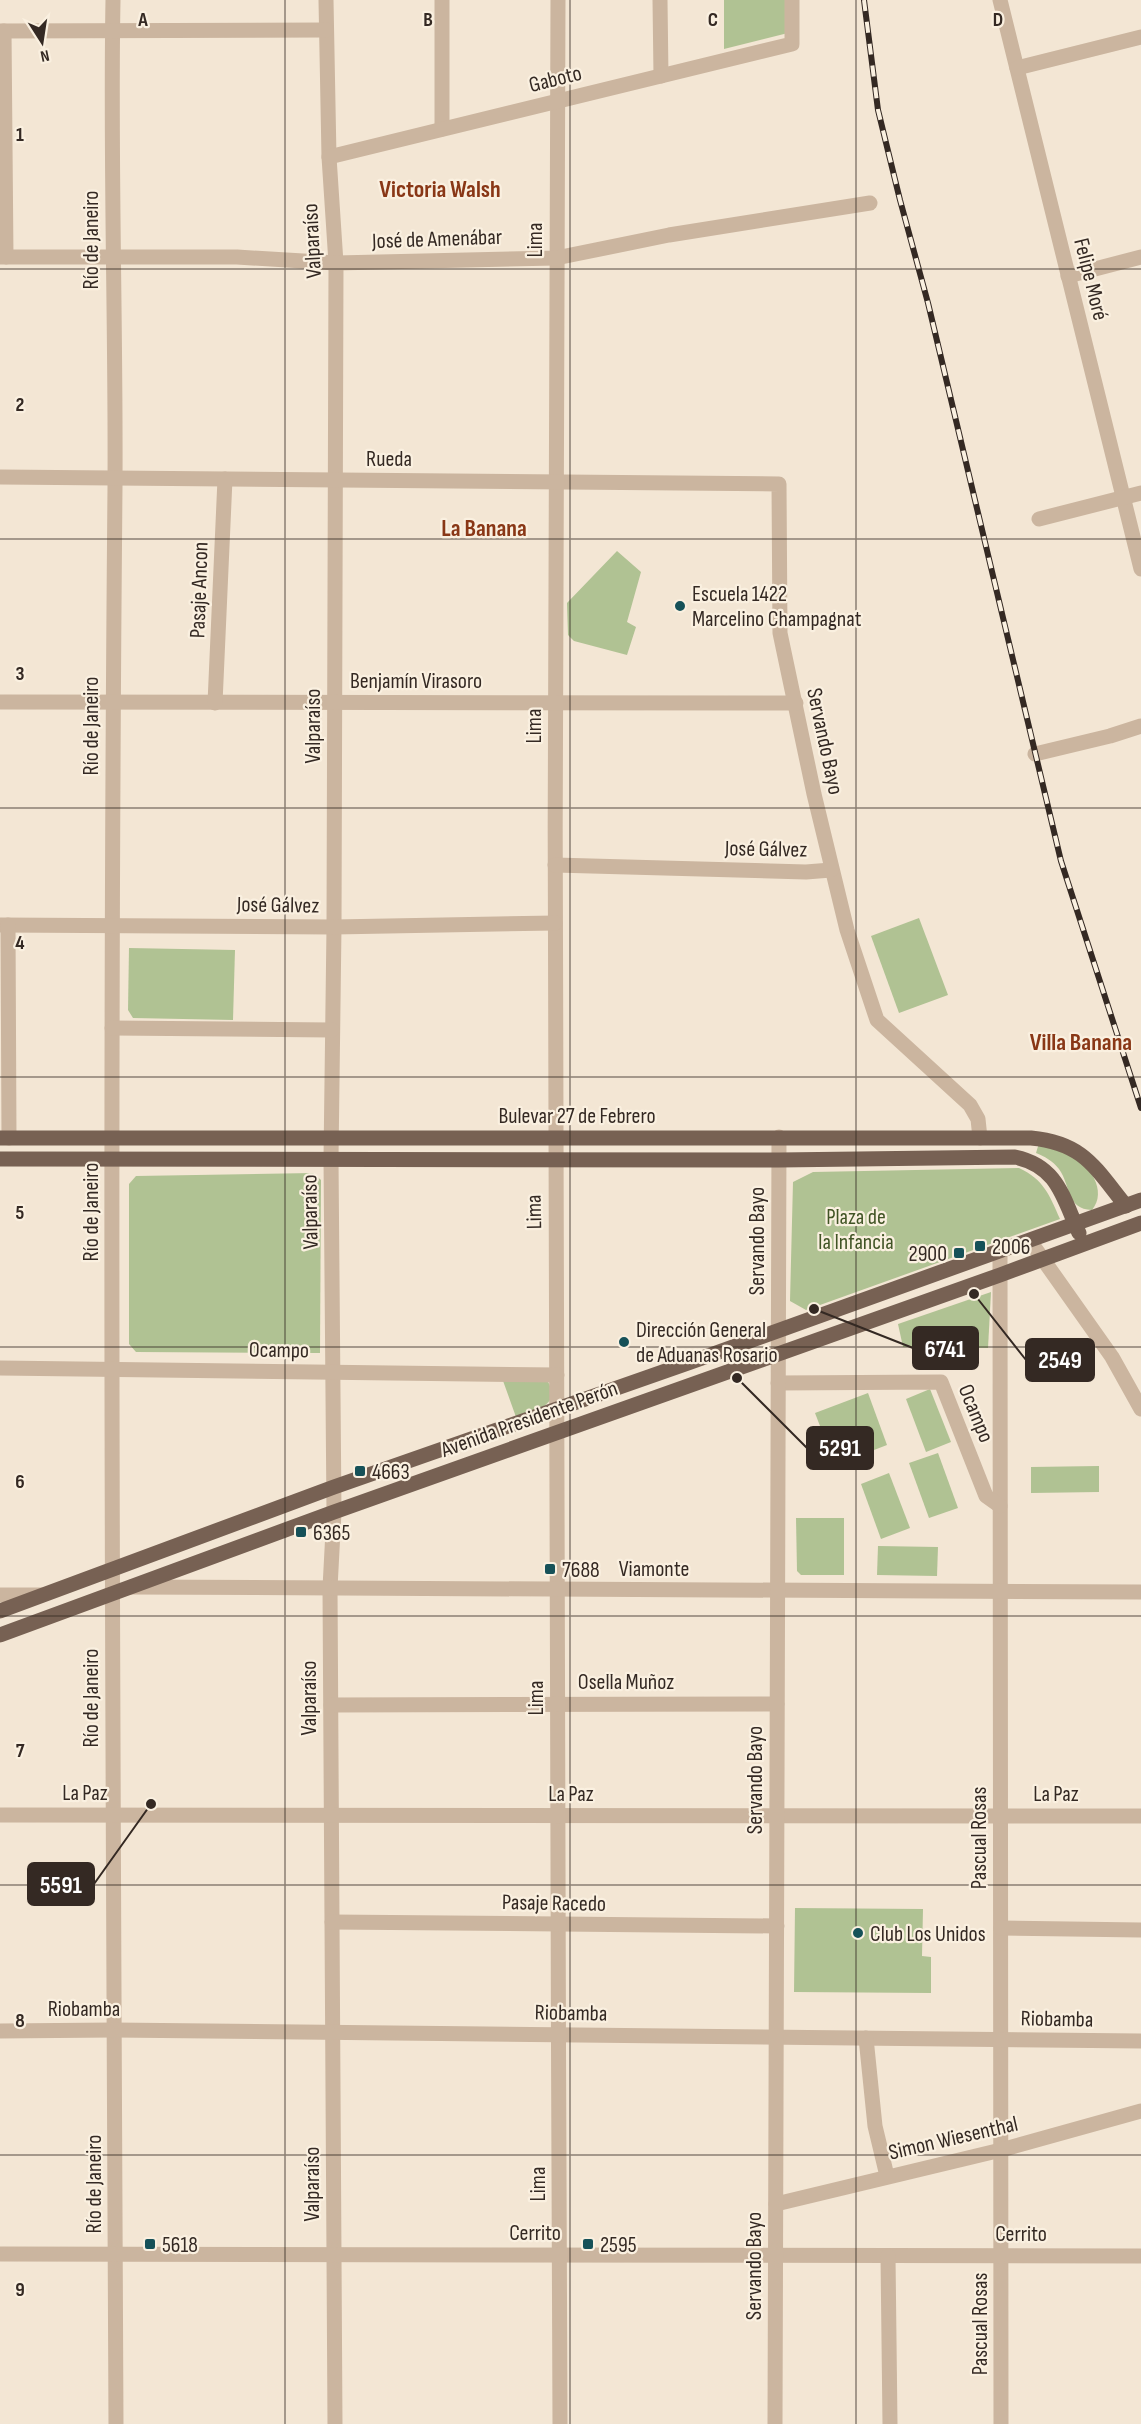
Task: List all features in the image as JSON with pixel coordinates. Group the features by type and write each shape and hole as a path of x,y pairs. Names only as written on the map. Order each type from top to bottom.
{"main road":[{"name":"Bulevar 27 de Febrero","path":"5,1138 779,1137 1054,1140 1078,1150 1126,1206"},
{"name":"Bulevar 27 de Febrero","path":"0,1159 779,1160 1015,1157 1032,1161 1045,1169 1056,1184 1084,1244"},
{"name":"Avenida Presidente Perón","path":"0,1611 334,1487 779,1331 1141,1200"},
{"name":"Avenida Presidente Perón","path":"0,1635 558,1431 1141,1223"}],"street":[{"name":"Río de Janeiro","path":"113,0 112,257 115,478 112,702 112,1594 116,2424"},
{"name":"Valparaíso","path":"326,0 329,157 336,264 331,1138 334,1512 330,1588 335,2424"},
{"path":"442,0 442,129"},
{"name":"Lima","path":"558,0 555,1160 558,1431 560,2424"},
{"path":"660,0 661,76"},
{"name":"Gaboto","path":"329,157 792,44 792,0"},
{"name":"Felipe Moré","path":"1000,0 1141,569"},
{"path":"3,257 2,31 326,30"},
{"path":"1017,68 1141,37"},
{"name":"José de Amenábar","path":"3,257 237,257 336,264 556,258 669,235 870,203"},
{"path":"1068,276 1141,257"},
{"name":"Rueda","path":"0,477 779,484"},
{"name":"Pasaje Ancon","path":"215,703 225,479"},
{"name":"Servando Bayo","path":"779,484 780,633 831,870 847,930 878,1020 970,1105 978,1119 980,1138"},
{"path":"1039,519 1141,493"},
{"name":"Benjamín Virasoro","path":"0,702 796,703"},
{"path":"1035,754 1141,726"},
{"name":"José Gálvez","path":"555,865 806,872 831,870"},
{"name":"José Gálvez","path":"4,925 334,927 555,924"},
{"path":"4,925 5,1138"},
{"path":"112,1028 332,1030"},
{"name":"Servando Bayo","path":"775,2424 779,1137"},
{"path":"1030,1241 1112,1357 1141,1409"},
{"name":"Pascual Rosas","path":"1000,1251 1001,2424"},
{"name":"Ocampo","path":"0,1368 557,1375"},
{"name":"Ocampo","path":"778,1383 941,1382 986,1496 1000,1506"},
{"name":"Viamonte","path":"131,1587 1141,1592"},
{"path":"0,1595 41,1595"},
{"name":"Osella Muñoz","path":"331,1705 777,1704"},
{"name":"La Paz","path":"0,1815 1141,1816"},
{"name":"Pasaje Racedo","path":"332,1922 777,1926"},
{"path":"1001,1928 1141,1930"},
{"name":"Riobamba","path":"0,2031 114,2030 1141,2041"},
{"path":"866,2038 875,2126 887,2176"},
{"name":"Simon Wiesenthal","path":"776,2204 1001,2150 1141,2111"},
{"name":"Cerrito","path":"0,2254 1141,2256"},
{"path":"888,2256 890,2424"}],"green space":[{"path":"724,0 786,0 788,33 724,49"},
{"path":"617,551 641,572 627,622 636,627 627,655 574,641 568,635 567,603"},
{"path":"919,918 948,995 899,1013 871,936"},
{"path":"129,948 235,950 233,1020 133,1018 128,1010"},
{"path":"1039,1143 1071,1154 1090,1171 1098,1195 1092,1210 1084,1209 1073,1201 1059,1169 1048,1159 1036,1153"},
{"name":"Plaza de la Infancia","path":"1019,1168 1045,1189 1060,1219 806,1310 790,1301 793,1182 813,1172"},
{"path":"313,1173 321,1180 320,1353 136,1352 129,1344 129,1184 136,1176"},
{"path":"991,1292 988,1348 903,1347 898,1324"},
{"path":"502,1378 547,1380 552,1396 545,1406 516,1417"},
{"path":"930,1389 951,1442 926,1452 906,1399"},
{"path":"868,1393 887,1445 835,1465 815,1413"},
{"path":"938,1453 958,1508 929,1518 909,1463"},
{"path":"1099,1466 1099,1492 1031,1493 1031,1467"},
{"path":"889,1473 910,1528 881,1539 861,1484"},
{"path":"796,1518 844,1518 844,1575 801,1575 797,1571"},
{"path":"878,1546 938,1547 937,1576 877,1575"},
{"name":"Club Los Unidos","path":"795,1908 923,1909 922,1956 931,1957 931,1993 794,1992"}],"railway":[{"path":"864,0 878,110 928,303 1061,861 1141,1108"}],"place":[{"name":"Escuela 1422 Marcelino Champagnat","path":"680,606"},
{"name":"2006","path":"980,1246"},
{"name":"2900","path":"959,1253"},
{"name":"2549","path":"974,1294"},
{"name":"6741","path":"814,1309"},
{"name":"Dirección General de Aduanas Rosario","path":"624,1342"},
{"name":"5291","path":"737,1378"},
{"name":"4663","path":"360,1471"},
{"name":"6365","path":"301,1532"},
{"name":"7688","path":"550,1569"},
{"name":"5591","path":"151,1804"},
{"name":"Club Los Unidos","path":"858,1933"},
{"name":"5618","path":"150,2244"},
{"name":"2595","path":"588,2244"}],"district":[{"name":"Victoria Walsh","path":"440,189"},
{"name":"La Banana","path":"484,528"},
{"name":"Villa Banana","path":"1081,1042"}]}
